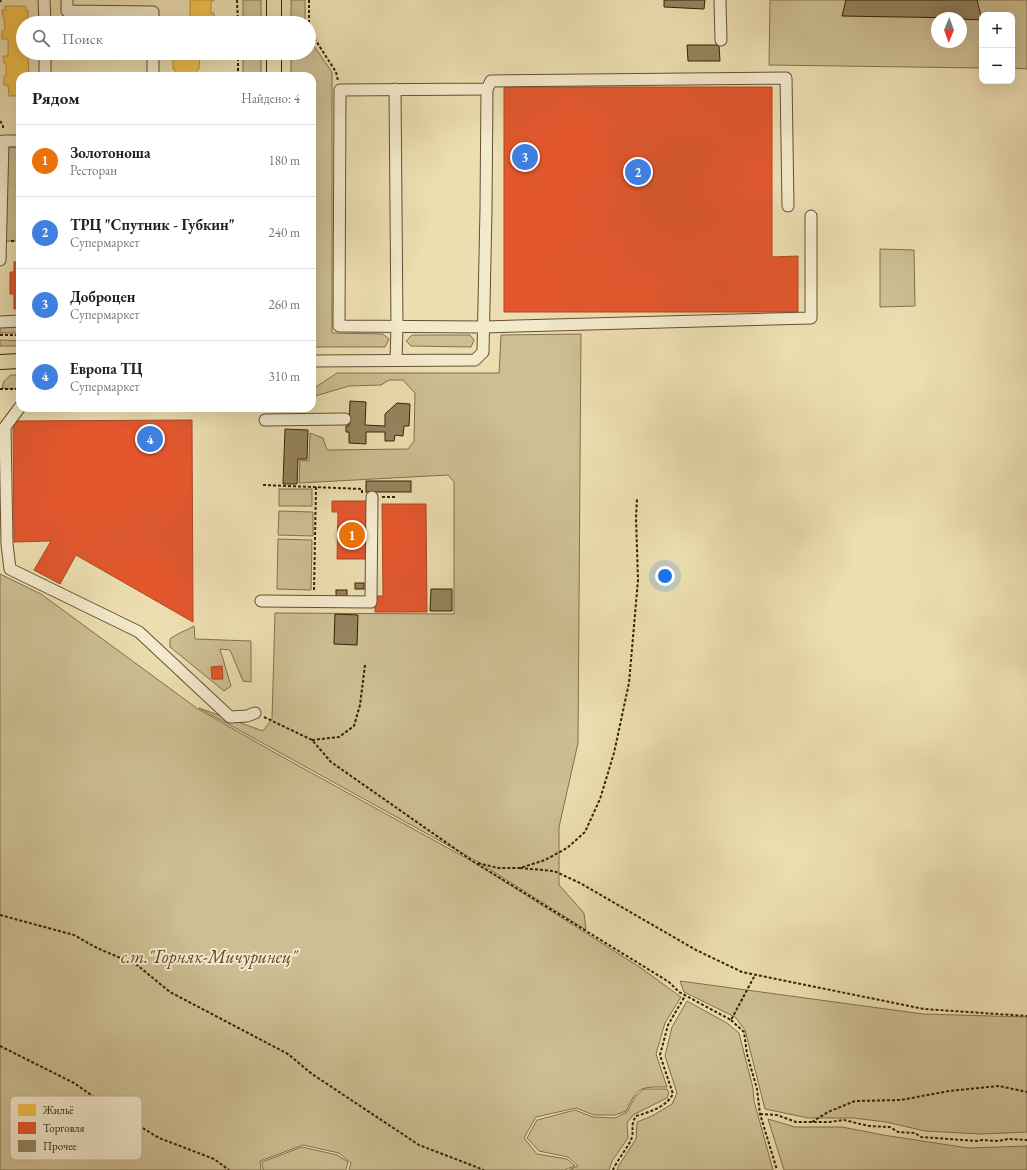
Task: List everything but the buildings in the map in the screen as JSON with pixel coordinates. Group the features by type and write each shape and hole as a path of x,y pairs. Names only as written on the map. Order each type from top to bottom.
{"main road":[{"path":"274,0 274,16"},
{"path":"274,60 274,72"},
{"path":"0,362 16,362"}],"street":[{"path":"44,0 45,16"},
{"path":"67,0 67,11 153,12 153,16"},
{"path":"720,0 721,40"},
{"path":"45,60 45,72"},
{"path":"153,60 153,72"},
{"path":"316,361 475,360 483,352 487,89 491,81 786,78 788,206"},
{"path":"395,89 396,360"},
{"path":"487,89 340,90 339,326 484,327 811,318 811,216"},
{"path":"0,260 3,141 16,141"},
{"path":"0,322 16,321"},
{"path":"16,412 5,427 7,544 10,569 138,632 230,717 248,716 255,713"},
{"path":"265,420 345,419"},
{"path":"261,601 371,602 372,497"}],"path":[{"path":"238,0 238,16"},
{"path":"309,0 309,16"},
{"path":"316,41 336,72 340,90"},
{"path":"238,60 238,72"},
{"path":"0,121 3,124"},
{"path":"0,335 16,335"},
{"path":"0,389 16,389"},
{"path":"264,485 362,489 362,497 397,497"},
{"path":"314,601 316,487"},
{"path":"520,868 545,860 567,848 585,832 600,799 614,753 630,684 638,580 636,518 638,499"},
{"path":"312,740 339,737 354,726 360,705 365,665"},
{"path":"255,713 312,740 331,762 474,862 668,982 685,996 731,1020 744,1032 747,1054 757,1089 760,1114 777,1170"},
{"path":"474,862 498,868 554,871 580,884 696,950 742,972 924,1009 1027,1016"},
{"path":"0,914 74,935 97,948 137,965 170,992 288,1054 312,1074 419,1145 484,1170"},
{"path":"731,1020 755,975"},
{"path":"612,1170 632,1138 632,1123 636,1116 651,1112 669,1101 673,1094 660,1055 668,1025 685,996"},
{"path":"0,1046 74,1082 93,1096"},
{"path":"811,1122 828,1112 855,1101 901,1100 949,1091 999,1086 1027,1092"},
{"path":"760,1114 777,1115 796,1122 830,1122 844,1120 869,1126 890,1128 898,1132 915,1133 921,1137 978,1141 998,1141 1008,1139 1027,1140"},
{"path":"142,1128 159,1138 214,1159 229,1170"}],"green space":[{"path":"243,0 261,0 261,16 243,16"},
{"path":"291,0 305,0 305,16 291,16"},
{"path":"770,0 1027,0 1027,69 1015,68 1015,12 979,12 979,68 769,65"},
{"path":"316,49 332,72 332,333 383,334 389,339 385,347 316,347 316,72 291,72 291,60 316,60"},
{"path":"243,60 261,60 261,72 243,72"},
{"path":"16,147 16,241 5,241 7,149"},
{"path":"880,249 914,250 915,306 880,307"},
{"path":"0,324 16,324 16,333 0,333"},
{"path":"581,334 578,743 559,827 559,885 584,913 586,930 478,862 199,708 263,731 272,719 275,613 454,614 454,482 448,475 299,483 300,460 309,461 310,433 323,438 327,450 408,449 414,441 415,393 403,380 389,380 381,385 349,386 316,396 316,387 337,373 499,373 501,335"},
{"path":"412,335 470,335 474,340 471,347 411,346 406,341"},
{"path":"0,340 16,341 16,346 0,346"},
{"path":"11,375 16,375 16,389 2,388 4,381"},
{"path":"279,489 312,489 312,506 279,506"},
{"path":"279,511 313,512 313,536 278,535"},
{"path":"278,539 312,540 311,590 277,589"},
{"name":"с.т.\"Горняк-Мичуринец\"","path":"0,574 41,594 198,709 477,864 641,968 681,997 665,1023 656,1054 667,1087 645,1088 637,1092 626,1111 615,1115 594,1115 576,1108 536,1117 524,1138 537,1154 567,1159 575,1166 564,1170 349,1170 351,1163 339,1153 303,1145 260,1161 261,1170 0,1170"},
{"path":"194,626 195,639 251,641 251,682 243,681 230,650 220,649 231,686 224,691 170,647 170,639"},
{"path":"680,981 923,1014 1027,1017 1027,1132 981,1134 925,1131 886,1122 853,1118 808,1118 765,1109 745,1030 735,1017 684,992"},
{"path":"687,1001 727,1023 739,1033 753,1088 754,1101 773,1170 617,1170 636,1139 637,1122 652,1116 672,1104 677,1093 665,1056 672,1027"},
{"path":"644,1089 667,1089 669,1093 667,1098 633,1115 627,1123 628,1138 612,1161 609,1170 569,1170 578,1166 568,1157 539,1151 527,1138 537,1120 575,1110 593,1117 615,1118 627,1112 635,1097"},
{"path":"768,1119 795,1127 842,1127 968,1148 1027,1146 1027,1170 784,1170"},
{"path":"302,1147 337,1155 348,1162 346,1170 263,1170 262,1162"}],"place":[{"name":"Доброцен","path":"525,157"},
{"name":"ТРЦ \"Спутник - Губкин\"","path":"638,172"},
{"name":"Европа ТЦ","path":"150,439"},
{"name":"Золотоноша","path":"352,535"}]}
